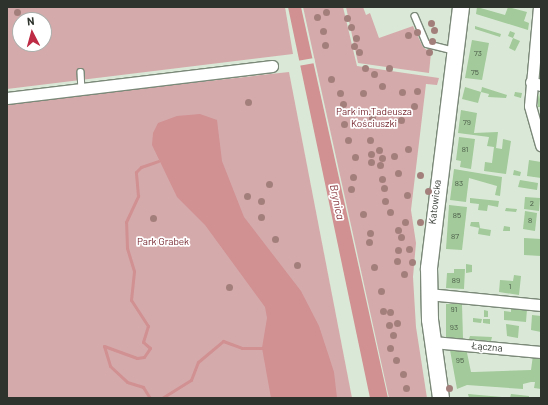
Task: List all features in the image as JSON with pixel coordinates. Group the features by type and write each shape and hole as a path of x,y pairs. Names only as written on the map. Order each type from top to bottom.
{"street":[{"name":"Katowicka","path":"441,398 428,294 433,216 456,51 460,7"},
{"path":"539,7 536,84 530,106 541,145"},
{"path":"7,98 272,66"},
{"path":"428,294 541,305"},
{"name":"Łączna","path":"433,342 541,352"}],"lane":[{"path":"415,16 427,44 456,51"},
{"path":"81,72 82,89"}],"green space":[{"path":"7,7 285,7 293,54 7,89"},
{"name":"Park im.Tadeusza Kościuszki","path":"303,7 343,7 357,66 439,78 437,85 426,84 411,210 416,243 413,277 416,327 427,398 389,398"},
{"path":"346,7 363,7 366,15 370,13 379,38 413,26 423,47 431,53 429,73 358,63"},
{"name":"Park Grabek","path":"289,72 352,398 7,398 7,103"}],"water":[{"name":"Brynica","path":"288,7 301,7 388,398 370,398"},
{"path":"200,114 217,120 222,161 244,217 301,291 319,326 334,372 337,398 271,398 262,348 267,318 265,307 205,225 177,197 152,145 153,133 158,123 177,116"}],"pier":[{"path":"314,58 315,63 298,66 297,61"}],"building":[{"path":"477,7 505,15 508,7 527,12 524,21 529,23 528,30 476,14"},
{"path":"475,26 501,34 500,37 475,29"},
{"path":"510,31 515,33 513,38 508,36"},
{"path":"513,38 520,41 515,51 509,48"},
{"path":"472,40 489,43 482,80 465,78"},
{"path":"539,68 541,68 541,76 538,75"},
{"path":"465,87 481,92 478,103 462,99"},
{"path":"482,87 507,95 506,98 488,97 489,94 481,92"},
{"path":"515,92 522,93 521,98 514,96"},
{"path":"539,93 541,107 538,107"},
{"path":"461,110 477,113 474,133 498,132 496,148 502,149 503,139 511,141 506,174 484,171 485,162 492,163 494,147 487,146 489,137 458,133"},
{"path":"459,137 475,139 471,169 460,167 461,161 456,160"},
{"path":"529,160 541,162 541,178 527,176"},
{"path":"454,169 502,177 500,196 495,195 497,186 469,178 466,202 450,200"},
{"path":"514,170 521,172 520,176 513,175"},
{"path":"520,180 538,183 537,190 518,187"},
{"path":"525,197 540,198 539,211 524,209"},
{"path":"470,198 499,201 498,207 488,205 487,211 478,210 479,204 470,203"},
{"path":"449,205 467,207 462,250 446,249"},
{"path":"506,208 517,209 516,212 505,211"},
{"path":"525,211 537,213 535,231 523,229"},
{"path":"471,222 479,222 480,228 470,226"},
{"path":"504,226 510,227 510,231 503,231"},
{"path":"479,228 491,230 490,236 478,234"},
{"path":"524,238 541,239 541,256 524,255"},
{"path":"466,264 472,265 472,272 466,273"},
{"path":"454,269 465,269 464,289 446,288 447,273 454,273"},
{"path":"514,275 521,276 519,295 499,292 500,280 513,281"},
{"path":"446,304 462,304 463,339 446,339"},
{"path":"511,307 527,309 526,322 504,320 504,311 511,312"},
{"path":"484,310 488,311 488,317 484,317"},
{"path":"532,315 541,316 541,332 531,330"},
{"path":"473,318 482,319 481,323 473,322"},
{"path":"483,319 490,319 490,324 483,323"},
{"path":"506,324 519,326 518,338 507,336"},
{"path":"470,336 492,337 491,341 469,339"},
{"path":"466,348 471,372 531,370 533,355 541,356 541,389 534,388 535,382 531,382 523,384 523,389 467,385 457,389 450,350"},
{"path":"468,394 502,397 502,398 469,398"},
{"path":"511,394 529,396 529,398 510,398"}],"waterway":[{"path":"104,346 137,358 144,357 150,348 143,342 148,326 131,300 134,271 127,248 126,222 138,196 136,172 141,167 158,161"},
{"path":"162,398 191,380 198,362 223,341 242,348 262,348"},
{"path":"104,346 110,366 127,382 143,387 150,398"}]}
